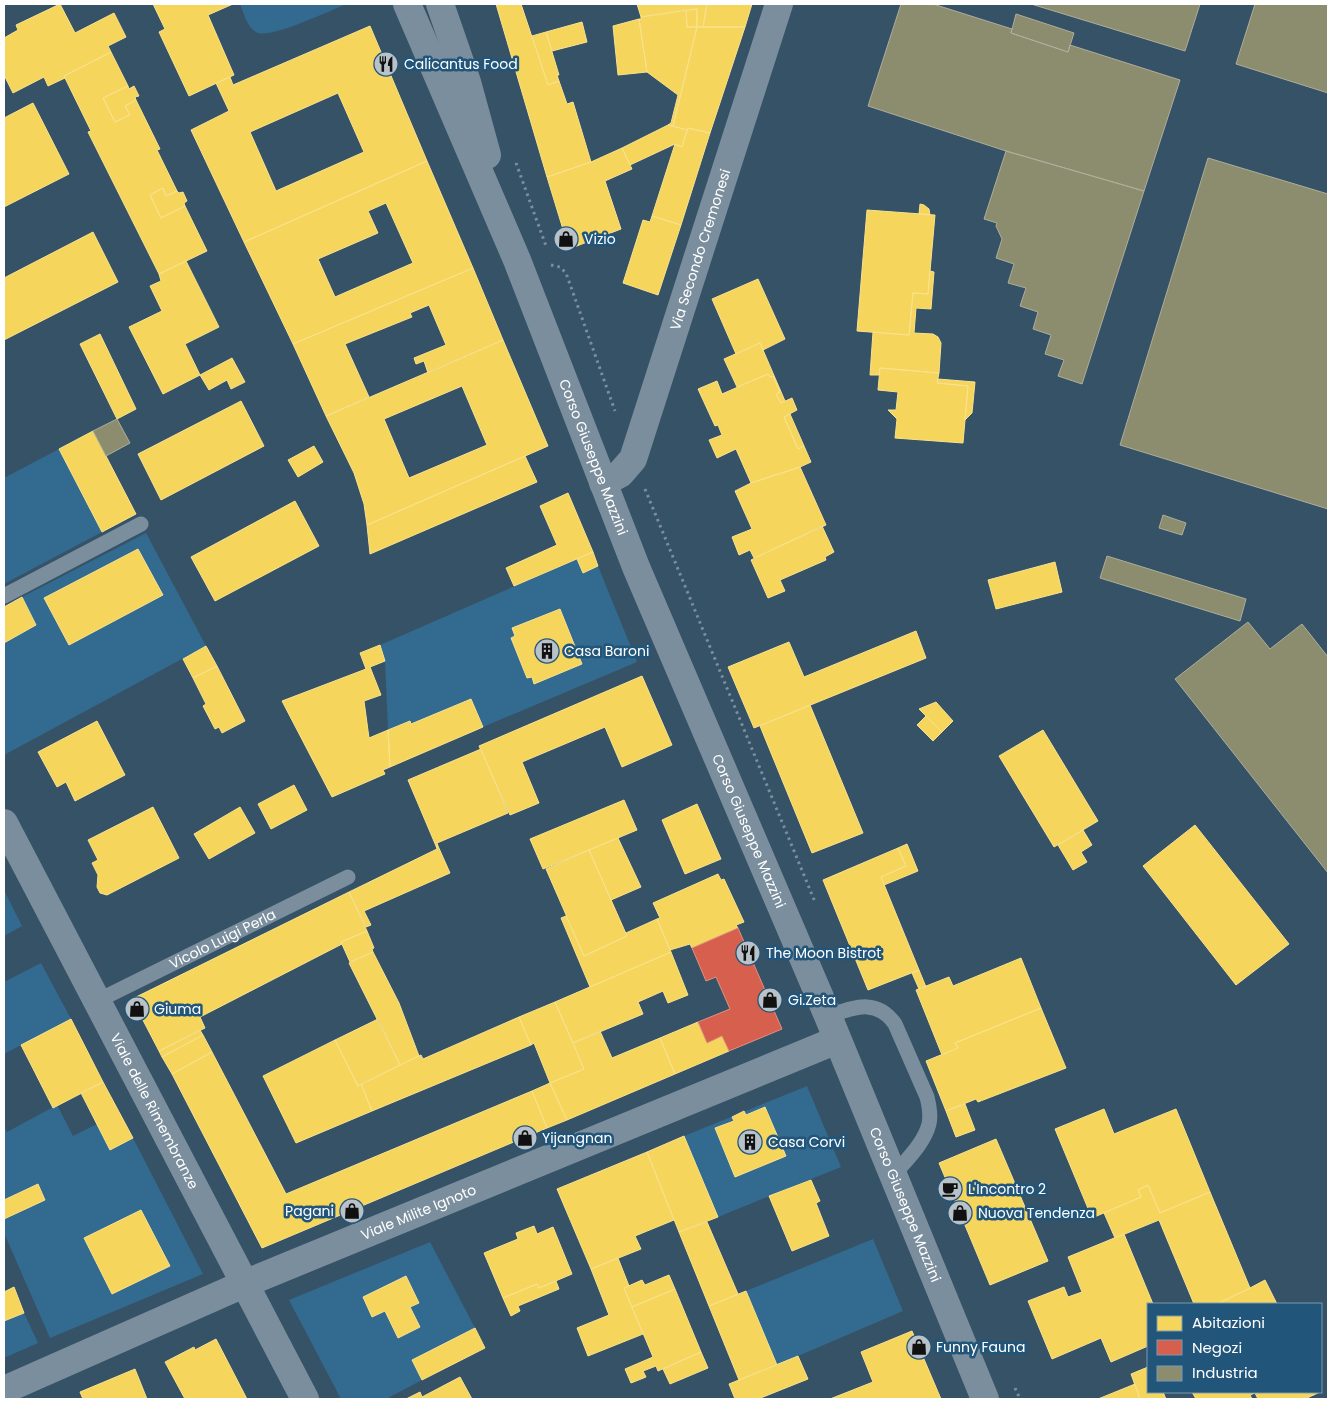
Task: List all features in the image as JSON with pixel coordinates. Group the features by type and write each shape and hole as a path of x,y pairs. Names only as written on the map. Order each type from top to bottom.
{"street":[{"name":"Corso Giuseppe Mazzini","path":"407,4 517,260 640,575 832,1028 985,1399"},
{"name":"Corso Giuseppe Mazzini","path":"440,4 467,82 517,260"},
{"name":"Via Secondo Cremonesi","path":"603,483 620,474 633,459 779,4"},
{"name":"Viale delle Rimembranze","path":"8,841 97,1001 304,1399"},
{"name":"Viale Milite Ignoto","path":"4,1390 832,1028"}],"lane":[{"path":"4,596 142,524"},
{"name":"Vicolo Luigi Perla","path":"97,1001 348,877"},
{"path":"832,1028 857,1006 881,1010 895,1024 927,1096 930,1109 929,1124 920,1142 893,1176"}],"path":[{"path":"554,265 560,267 566,273 616,414"}],"shaded area":[{"path":"240,4 347,4 289,28 258,33 251,28 246,20"},
{"path":"59,449 102,532 4,584 4,478"},
{"path":"146,533 206,646 4,755 4,643 36,625 22,597"},
{"path":"577,559 583,573 598,566 637,662 483,727 471,699 411,724 410,721 388,730 385,661 380,645"},
{"path":"4,890 22,926 4,936"},
{"path":"41,963 71,1019 4,1054 4,982"},
{"path":"807,1086 841,1167 718,1217 684,1136"},
{"path":"57,1105 73,1136 97,1124 110,1149 133,1138 203,1274 50,1338 4,1233 4,1219 45,1199 38,1184 4,1200 4,1127 7,1132"},
{"path":"873,1239 903,1311 777,1365 746,1291"},
{"path":"430,1242 475,1328 412,1360 422,1380 386,1399 341,1399 289,1300"},
{"path":"24,1313 38,1343 4,1358 4,1321"}],"building: Abitazioni":[{"path":"60,4 75,33 114,13 126,37 108,46 111,52 64,76 65,78 48,86 44,77 13,93 4,75 4,38 18,30 16,25"},
{"path":"153,4 233,4 208,15 234,75 189,96 159,32 165,29"},
{"path":"496,4 521,4 548,85 559,81 567,104 573,102 591,162 547,177"},
{"path":"637,4 707,4 703,27 697,27 697,9 641,17"},
{"path":"707,4 752,4 745,27 703,27"},
{"path":"697,9 697,27 687,27 686,10"},
{"path":"686,10 687,27 697,27 673,126 668,125 671,123 678,95 647,72 639,19 641,17"},
{"path":"639,19 647,72 618,75 613,26"},
{"path":"582,22 587,42 552,51 546,32"},
{"path":"370,26 427,161 244,242 191,130 229,111 216,83 230,77 233,85","holes":["338,93 364,152 276,191 250,132"]},
{"path":"697,27 745,27 710,133 673,126"},
{"path":"546,32 559,75 557,75 559,81 548,85 532,36"},
{"path":"111,52 128,86 103,98 115,122 130,115 125,106 136,100 160,149 157,150 177,191 166,196 163,188 150,195 161,218 185,206 207,251 159,274 88,132 91,131 64,76"},
{"path":"128,86 129,89 134,86 139,96 135,97 136,100 125,106 130,115 115,122 103,98"},
{"path":"33,103 69,174 4,207 4,118"},
{"path":"668,125 687,130 682,147 675,144 630,165 622,148"},
{"path":"688,128 710,133 681,225 652,216 675,144 682,147"},
{"path":"622,148 632,169 605,181 621,229 569,249 547,177 591,162"},
{"path":"427,161 473,268 293,344 244,242","holes":["386,203 413,263 335,297 318,259 378,233 368,211"]},
{"path":"163,188 166,196 177,191 179,193 183,192 187,201 184,203 185,206 161,218 150,195"},
{"path":"920,204 929,209 930,215 919,214"},
{"path":"867,210 935,215 928,294 913,293 909,335 857,331"},
{"path":"652,216 681,225 658,295 623,283 643,220 650,222"},
{"path":"93,232 118,282 4,340 4,278"},
{"path":"186,261 219,327 185,344 200,375 163,394 129,327 162,311 150,286 161,281 159,274"},
{"path":"473,268 503,340 428,373 424,361 416,364 414,358 446,345 429,305 410,313 412,317 345,344 369,397 326,416 293,344"},
{"path":"930,271 934,272 931,309 916,308 914,333 933,334 938,337 941,343 939,373 880,368 879,375 870,375 873,332 909,335 913,293 928,294"},
{"path":"758,279 785,339 763,350 760,343 736,354 712,299"},
{"path":"100,334 136,409 117,419 80,344"},
{"path":"503,340 548,446 367,525 364,504 354,473 326,416","holes":["462,386 487,445 409,478 384,419"]},
{"path":"760,343 785,401 781,403 776,394 780,392 773,376 770,377 768,374 737,387 724,359"},
{"path":"232,358 245,382 231,389 227,380 209,390 200,375"},
{"path":"880,368 939,373 937,383 968,386 963,443 895,438 897,419 888,410 896,410 898,392 878,390"},
{"path":"768,374 770,377 773,376 780,392 776,394 781,403 792,398 797,410 784,417 798,449 804,446 811,462 751,483 736,449 717,458 709,440 722,435 718,425 715,426 698,389 717,381 722,394"},
{"path":"938,379 975,382 972,413 965,420 968,386 937,383"},
{"path":"241,401 264,446 161,500 138,454"},
{"path":"790,414 804,446 798,449 784,417"},
{"path":"93,431 136,514 102,532 59,449"},
{"path":"314,446 323,462 298,477 288,460"},
{"path":"525,456 537,482 370,554 367,525"},
{"path":"800,467 826,525 754,558 750,550 739,555 732,537 752,529 735,491 751,483"},
{"path":"568,493 593,552 514,586 506,568 557,545 540,506"},
{"path":"295,501 319,546 215,601 191,557"},
{"path":"822,526 834,552 825,557 826,560 780,580 785,591 768,598 751,560"},
{"path":"138,549 163,595 69,645 44,598"},
{"path":"593,552 598,566 583,573 577,559"},
{"path":"1055,562 1062,592 996,609 988,580"},
{"path":"22,597 36,625 4,643 4,607"},
{"name":"Casa Baroni","path":"560,609 582,664 534,684 532,677 527,678 511,638 515,636 512,628"},
{"path":"916,631 926,658 754,728 728,667 789,642 804,677"},
{"path":"380,645 385,661 370,667 381,695 364,701 369,738 388,730 390,767 383,770 385,774 332,797 282,701 366,669 360,653"},
{"path":"206,646 217,666 193,678 183,659"},
{"path":"217,666 245,721 222,733 219,727 215,729 203,706 206,704 193,678"},
{"path":"642,676 672,745 622,767 605,727 522,762 539,803 510,815 479,746"},
{"path":"471,699 483,727 390,767 388,730 410,721 411,724"},
{"path":"936,702 953,721 942,732 919,709"},
{"path":"810,705 863,833 812,853 760,726"},
{"path":"926,716 942,732 933,741 917,725"},
{"path":"97,721 125,775 75,801 66,782 57,787 38,752"},
{"path":"1043,730 1098,821 1054,847 999,756"},
{"path":"481,749 508,813 437,843 438,846 436,846 408,780"},
{"path":"294,785 307,810 271,829 258,804"},
{"path":"624,800 637,830 543,869 530,839"},
{"path":"697,804 721,859 685,874 662,820"},
{"path":"153,807 179,858 107,895 100,893 97,887 98,875 92,863 98,860 88,840"},
{"path":"240,807 255,833 209,859 194,834"},
{"path":"1195,825 1289,944 1236,985 1143,866"},
{"path":"1083,830 1092,845 1081,852 1087,862 1073,870 1058,845"},
{"path":"618,838 641,887 611,900 589,850"},
{"path":"907,844 918,871 884,885 881,877 906,866 898,848"},
{"path":"436,846 438,846 450,873 364,911 371,925 366,927 349,892 437,849"},
{"path":"898,848 906,866 881,877 919,970 868,990 823,880"},
{"path":"589,850 627,936 584,956 546,869"},
{"path":"718,874 721,880 724,879 744,922 736,925 738,928 692,948 690,944 670,950 657,919 660,918 653,903"},
{"path":"349,892 367,931 341,942 342,944 200,1017 205,1028 159,1051 132,999"},
{"path":"566,916 584,956 627,936 626,933 657,919 671,952 590,987 561,918"},
{"path":"367,931 374,948 372,949 373,952 350,962 341,942"},
{"path":"373,952 399,1003 419,1056 400,1065 349,963"},
{"path":"671,952 688,995 668,1003 663,991 638,1002 643,1014 573,1043 555,1002"},
{"path":"1021,958 1041,1008 955,1043 958,1048 942,1055 916,990 949,977 953,986"},
{"path":"919,970 926,987 919,989 912,973"},
{"path":"555,1002 584,1069 550,1083 534,1043 531,1045 519,1017"},
{"path":"1041,1008 1066,1068 978,1102 976,1099 946,1111 926,1061 958,1048 955,1043"},
{"path":"519,1017 531,1045 372,1111 361,1084 421,1055 423,1059"},
{"path":"71,1019 103,1082 53,1108 21,1045"},
{"path":"378,1019 400,1065 358,1086 335,1040"},
{"path":"698,1022 707,1043 722,1036 729,1051 675,1074 660,1038"},
{"path":"200,1030 203,1035 162,1057 159,1051"},
{"path":"600,1031 612,1058 660,1038 675,1074 567,1120 550,1083 584,1069 573,1043"},
{"path":"203,1035 212,1052 172,1074 162,1057"},
{"path":"335,1040 358,1086 361,1084 372,1111 296,1143 263,1076"},
{"path":"212,1052 286,1194 532,1091 547,1128 262,1248 172,1074"},
{"path":"103,1082 133,1138 110,1150 81,1093"},
{"path":"550,1083 567,1120 547,1128 532,1091"},
{"path":"965,1104 975,1130 956,1137 946,1111"},
{"name":"Casa Corvi","path":"765,1107 786,1156 735,1177 715,1128 734,1121 732,1117 744,1111 746,1115"},
{"path":"1104,1109 1114,1134 1176,1109 1210,1192 1160,1213 1148,1185 1138,1190 1141,1197 1092,1218 1055,1129"},
{"path":"684,1136 718,1217 679,1232 647,1152"},
{"path":"996,1139 1048,1261 990,1285 939,1163"},
{"path":"647,1152 674,1220 635,1236 641,1249 591,1269 557,1189"},
{"path":"811,1180 820,1201 816,1203 829,1236 792,1251 769,1196"},
{"path":"38,1184 45,1200 4,1219 4,1200"},
{"path":"1148,1185 1160,1213 1210,1192 1250,1288 1219,1303 1194,1303 1159,1220 1115,1238 1104,1213 1141,1197 1138,1190"},
{"path":"141,1210 170,1266 112,1294 84,1238"},
{"path":"707,1222 738,1294 709,1306 679,1232"},
{"path":"534,1226 537,1234 553,1227 572,1274 539,1288 537,1284 503,1298 484,1253 518,1239 516,1233"},
{"path":"1124,1234 1153,1303 1147,1303 1147,1346 1111,1362 1101,1338 1052,1359 1028,1301 1064,1287 1068,1297 1082,1292 1068,1257"},
{"path":"618,1258 629,1286 624,1288 643,1334 588,1356 577,1328 609,1315 591,1269"},
{"path":"669,1275 675,1289 632,1307 624,1288 642,1280 645,1285"},
{"path":"406,1276 419,1303 410,1307 420,1327 398,1338 385,1311 372,1317 363,1297"},
{"path":"1265,1280 1276,1303 1219,1303"},
{"path":"556,1281 559,1289 518,1306 520,1311 511,1316 503,1298 537,1284 539,1288"},
{"path":"14,1287 24,1313 4,1321 4,1292"},
{"path":"675,1289 701,1352 658,1371 656,1366 643,1371 646,1377 631,1383 625,1369 653,1357 632,1307"},
{"path":"746,1291 777,1365 739,1380 709,1306"},
{"path":"475,1328 485,1348 422,1380 412,1360"},
{"path":"912,1331 941,1399 830,1399 873,1382 861,1352"},
{"path":"216,1339 247,1399 185,1399 165,1362 194,1347 195,1350"},
{"path":"701,1352 708,1368 670,1384 663,1369"},
{"path":"798,1356 808,1379 758,1399 735,1399 729,1384"},
{"path":"1147,1367 1147,1393 1163,1393 1166,1399 1140,1399 1131,1374"},
{"path":"135,1369 147,1399 83,1399 80,1392"},
{"path":"460,1377 472,1399 406,1399 420,1392 422,1397"},
{"path":"1135,1384 1140,1399 1098,1399"},
{"path":"1193,1393 1255,1393 1250,1395 1252,1399 1196,1399"},
{"path":"1255,1393 1318,1393 1305,1399 1258,1399"}],"building: Negozi":[{"path":"738,928 782,1029 729,1051 722,1036 707,1043 698,1022 730,1009 716,977 706,981 692,948"}],"building: Industria":[{"path":"901,4 933,4 1012,29 1011,33 1068,52 1070,45 1180,80 1144,191 1006,151 868,106"},
{"path":"1031,4 1200,4 1185,51"},
{"path":"1255,4 1328,4 1328,93 1236,64"},
{"path":"1016,14 1074,33 1068,52 1011,33"},
{"path":"1006,151 1144,191 1082,384 1058,376 1064,360 1045,354 1051,335 1033,329 1038,312 1020,306 1026,288 1008,283 1014,264 996,258 1002,239 996,226 997,223 984,219"},
{"path":"1208,158 1328,194 1328,509 1120,445"},
{"path":"117,419 130,443 106,456 93,431"},
{"path":"1163,515 1186,523 1182,535 1159,528"},
{"path":"1107,556 1246,599 1240,621 1100,578"},
{"path":"1248,622 1270,649 1302,624 1328,657 1328,873 1175,679"}],"place":[{"name":"Calicantus Food","path":"386,64"},
{"name":"Vizio","path":"566,239"},
{"name":"Casa Baroni","path":"547,651"},
{"name":"The Moon Bistrot","path":"748,953"},
{"name":"Gi.Zeta","path":"770,1000"},
{"name":"Giuma","path":"137,1009"},
{"name":"Yijangnan","path":"525,1138"},
{"name":"Casa Corvi","path":"750,1142"},
{"name":"L'Incontro 2","path":"950,1189"},
{"name":"Pagani","path":"352,1211"},
{"name":"Nuova Tendenza","path":"960,1213"},
{"name":"Funny Fauna","path":"919,1347"}]}
